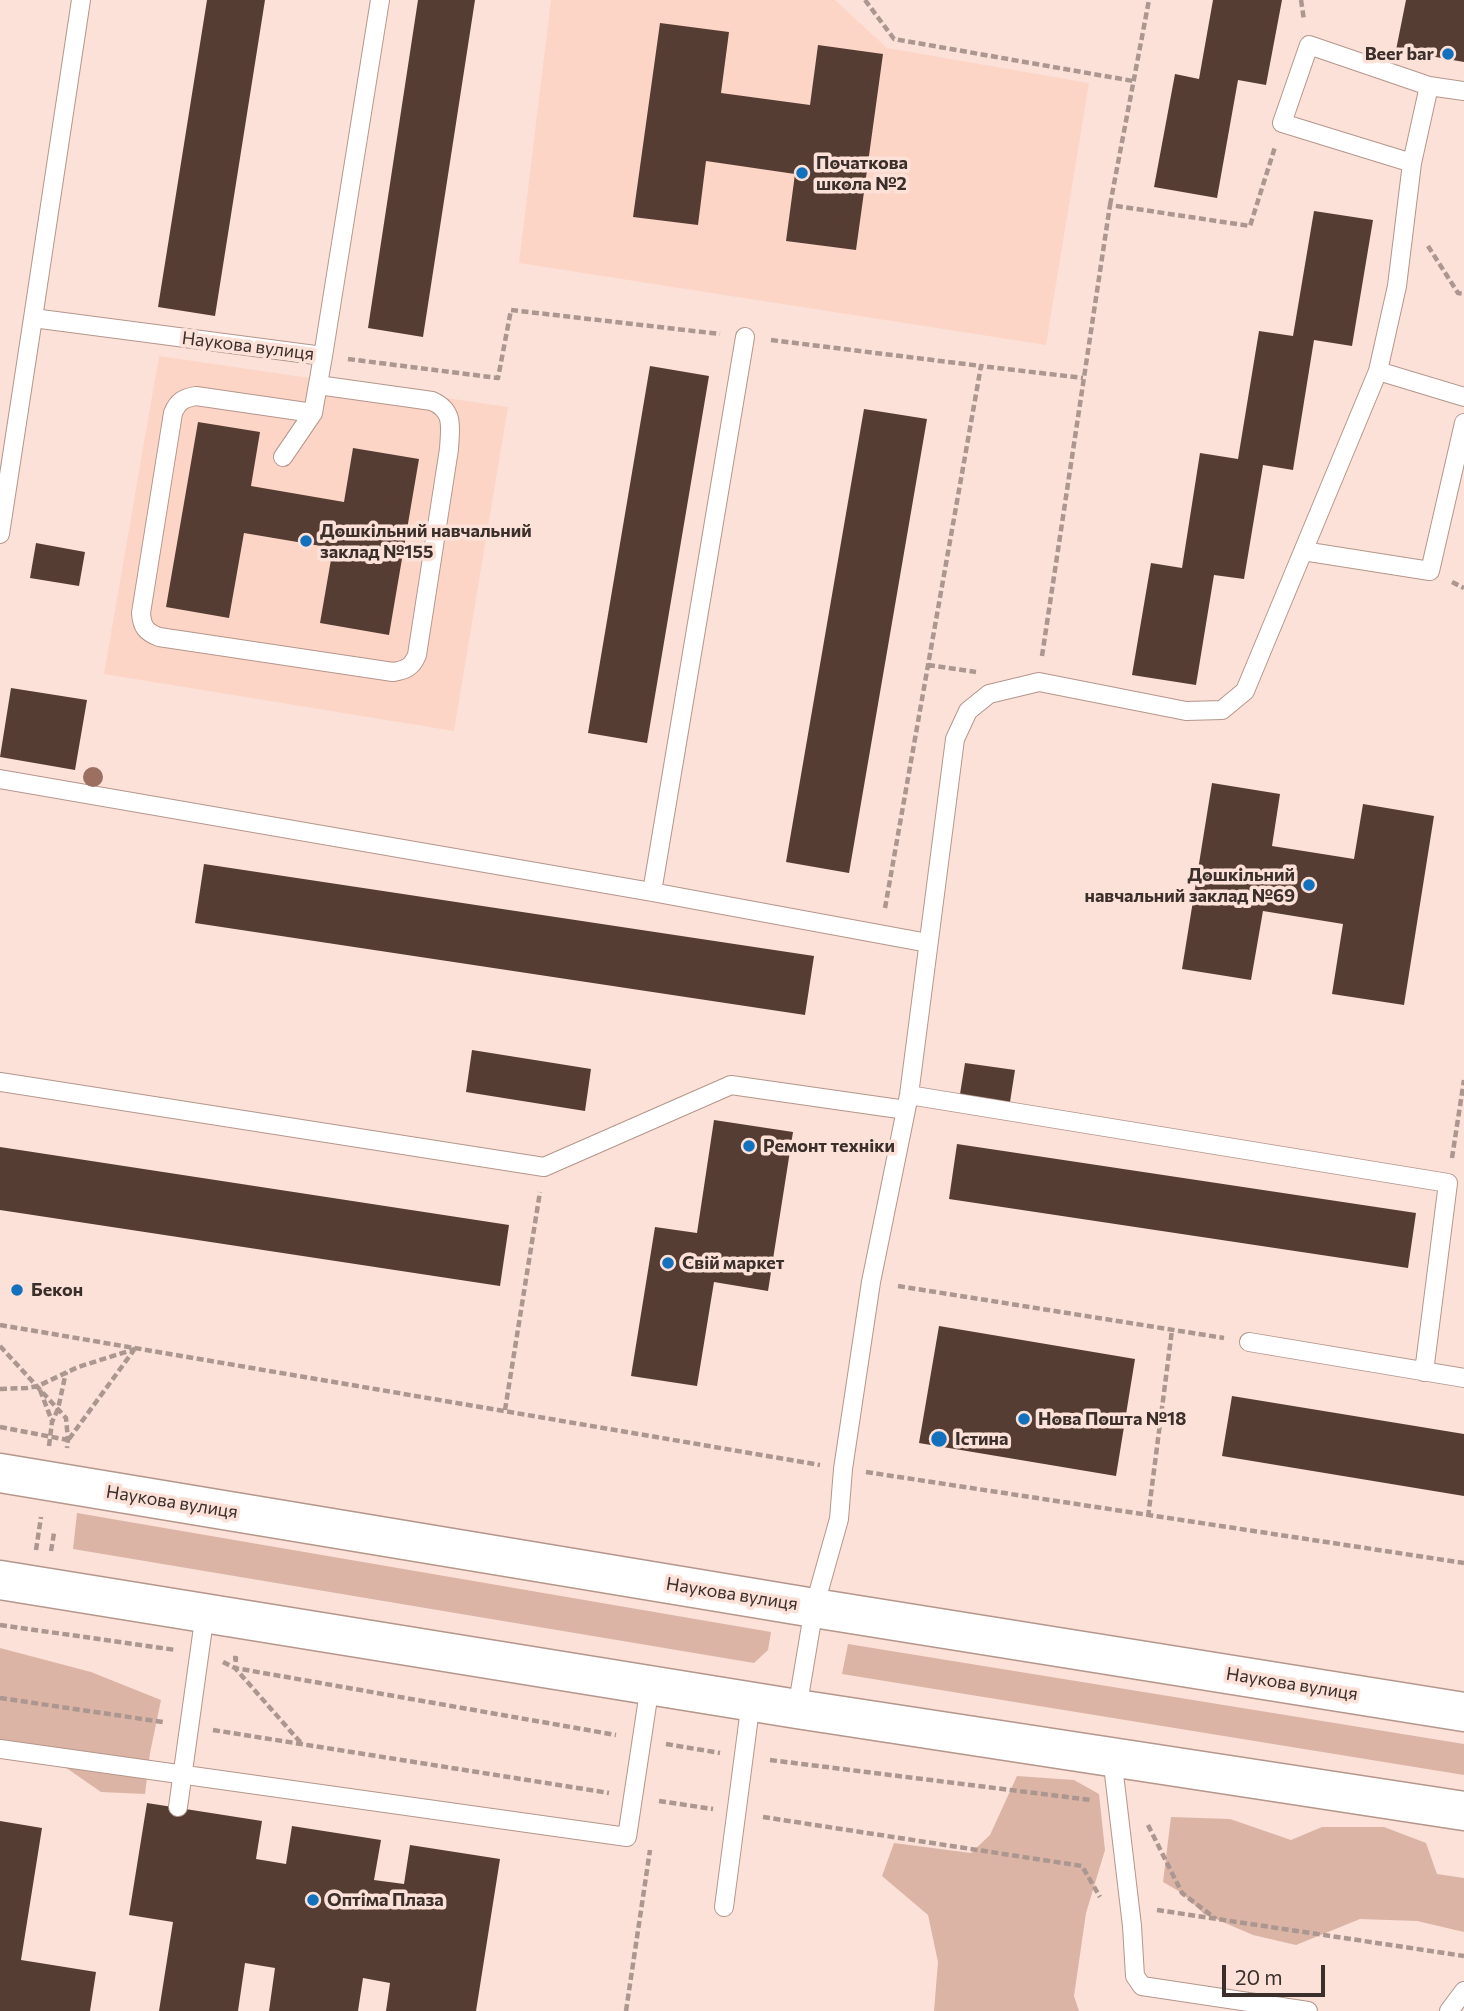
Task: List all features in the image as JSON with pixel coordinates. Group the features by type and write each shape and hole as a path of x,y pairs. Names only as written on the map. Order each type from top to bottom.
{"main road":[{"name":"Наукова вулиця","path":"0,1473 1464,1712"},
{"path":"0,1580 797,1709 1464,1811"}],"lane":[{"path":"0,534 81,0"},
{"name":"Наукова вулиця","path":"33,318 323,356 380,0"},
{"path":"1412,163 1282,123 1309,45 1429,86 1464,91"},
{"path":"797,1709 814,1608 839,1519 843,1469 871,1282 907,1102 954,738 968,711 989,694 1039,682 1186,711 1222,710 1245,691 1378,371 1397,286 1412,163 1429,86"},
{"path":"652,892 745,337"},
{"path":"283,457 313,413 323,356"},
{"path":"1378,371 1464,397"},
{"path":"313,413 196,396 186,397 177,404 173,413 141,613 142,624 148,633 159,637 393,672 412,665 417,655 449,449 448,412 442,405 432,401 318,385"},
{"path":"1303,551 1430,571 1464,423"},
{"path":"0,779 652,892 928,943"},
{"path":"0,1082 544,1167 731,1085 907,1102 1448,1183 1424,1372"},
{"path":"1249,1342 1464,1378"},
{"path":"178,1807 205,1613"},
{"path":"0,1749 626,1837 650,1685"},
{"path":"724,1907 751,1701"},
{"path":"1112,1757 1135,1976 1142,1986 1308,2011"},
{"path":"1449,2011 1464,1991"}],"path":[{"path":"865,0 894,39 1133,81"},
{"path":"1039,682 1110,205 1149,0"},
{"path":"1110,205 1250,226 1282,123"},
{"path":"1406,209 1458,293 1464,294"},
{"path":"323,356 498,378 511,310 1083,378"},
{"path":"881,934 981,366"},
{"path":"1448,1183 1464,1080"},
{"path":"505,1410 544,1167"},
{"path":"871,1282 1249,1342"},
{"path":"0,1325 843,1469 1464,1563"},
{"path":"1148,1517 1172,1330"},
{"path":"0,1346 66,1418 68,1440"},
{"path":"0,1389 38,1386 78,1367 135,1349"},
{"path":"68,1440 135,1349"},
{"path":"38,1386 52,1422 58,1409 66,1372"},
{"path":"0,1427 68,1440"},
{"path":"0,1625 200,1653 235,1668 744,1757 1116,1803 1140,1809 1182,1893 1216,1919"},
{"path":"236,1658 235,1668 301,1743"},
{"path":"0,1698 1082,1866 1105,1904 1464,1956"},
{"path":"626,2011 651,1840"}],"shaded area":[{"name":"Початкова школа №2","path":"551,0 835,0 887,48 1089,83 1046,345 519,263"},
{"name":"Дошкільний навчальний заклад №155","path":"159,356 508,407 454,731 104,674"},
{"path":"77,1513 771,1632 768,1650 754,1663 73,1549"},
{"path":"848,1644 1464,1744 1464,1775 842,1674"},
{"path":"0,1648 91,1672 161,1700 145,1794 101,1792 36,1747 0,1747"},
{"path":"1017,1776 1074,1780 1099,1794 1105,1850 1086,1913 1074,1996 1079,2011 934,2011 938,1962 928,1915 882,1876 894,1843 971,1853 990,1835"},
{"path":"1171,1817 1230,1819 1291,1840 1322,1827 1384,1827 1426,1843 1437,1874 1464,1878 1464,1932 1417,1921 1360,1919 1296,1945 1253,1935 1204,1914 1182,1893 1163,1882"}],"building":[{"path":"207,0 265,0 215,316 158,307"},
{"path":"418,0 475,0 423,337 368,328"},
{"path":"1213,0 1282,0 1266,85 1238,80 1217,198 1154,187 1175,74 1199,79"},
{"path":"1406,0 1464,0 1464,62 1396,50"},
{"path":"660,23 729,32 721,93 810,105 818,45 883,54 856,250 786,241 795,174 706,161 698,225 633,217"},
{"path":"1314,211 1373,220 1352,346 1314,340 1293,470 1263,465 1244,579 1214,575 1196,685 1132,675 1151,563 1182,568 1200,453 1238,459 1259,331 1293,336"},
{"path":"650,366 709,376 647,743 588,733"},
{"path":"864,409 927,419 849,873 786,862"},
{"path":"198,422 260,432 251,486 344,502 353,448 419,459 389,635 320,623 333,548 244,533 229,618 166,607"},
{"path":"36,543 85,552 79,586 30,578"},
{"path":"11,688 87,700 75,770 0,757"},
{"name":"Дошкільний навчальний заклад №69","path":"1212,783 1280,794 1272,846 1354,859 1363,804 1434,816 1404,1005 1332,994 1343,924 1263,911 1251,980 1182,969"},
{"path":"204,864 814,956 805,1015 195,923"},
{"path":"472,1050 591,1069 585,1111 466,1092"},
{"path":"965,1063 1015,1070 1010,1102 960,1094"},
{"path":"714,1120 793,1132 768,1291 714,1282 697,1386 631,1376 655,1227 697,1233"},
{"path":"957,1144 1416,1213 1408,1268 949,1199"},
{"path":"0,1147 509,1225 500,1286 0,1210"},
{"path":"939,1326 1135,1359 1116,1476 919,1443"},
{"path":"1232,1396 1464,1434 1464,1496 1222,1456"},
{"name":"Оптіма Плаза","path":"147,1803 262,1821 256,1859 286,1864 292,1826 381,1840 374,1880 404,1884 410,1845 500,1859 476,2011 386,2011 390,1983 363,1978 358,2011 269,2011 275,1968 245,1963 238,2011 159,2011 173,1922 129,1915"},
{"path":"0,1821 42,1828 21,1960 96,1972 90,2011 0,2011"}],"place":[{"name":"Beer bar","path":"1448,54"},
{"name":"Початкова школа №2","path":"802,173"},
{"name":"Дошкільний навчальний заклад №155","path":"306,541"},
{"name":"Дошкільний навчальний заклад №69","path":"1309,885"},
{"name":"Ремонт техніки","path":"749,1146"},
{"name":"Свiй маркет","path":"668,1263"},
{"name":"Бекон","path":"17,1290"},
{"name":"Нова Пошта №18","path":"1024,1419"},
{"name":"Істина","path":"939,1439"},
{"name":"Оптіма Плаза","path":"313,1900"}]}
